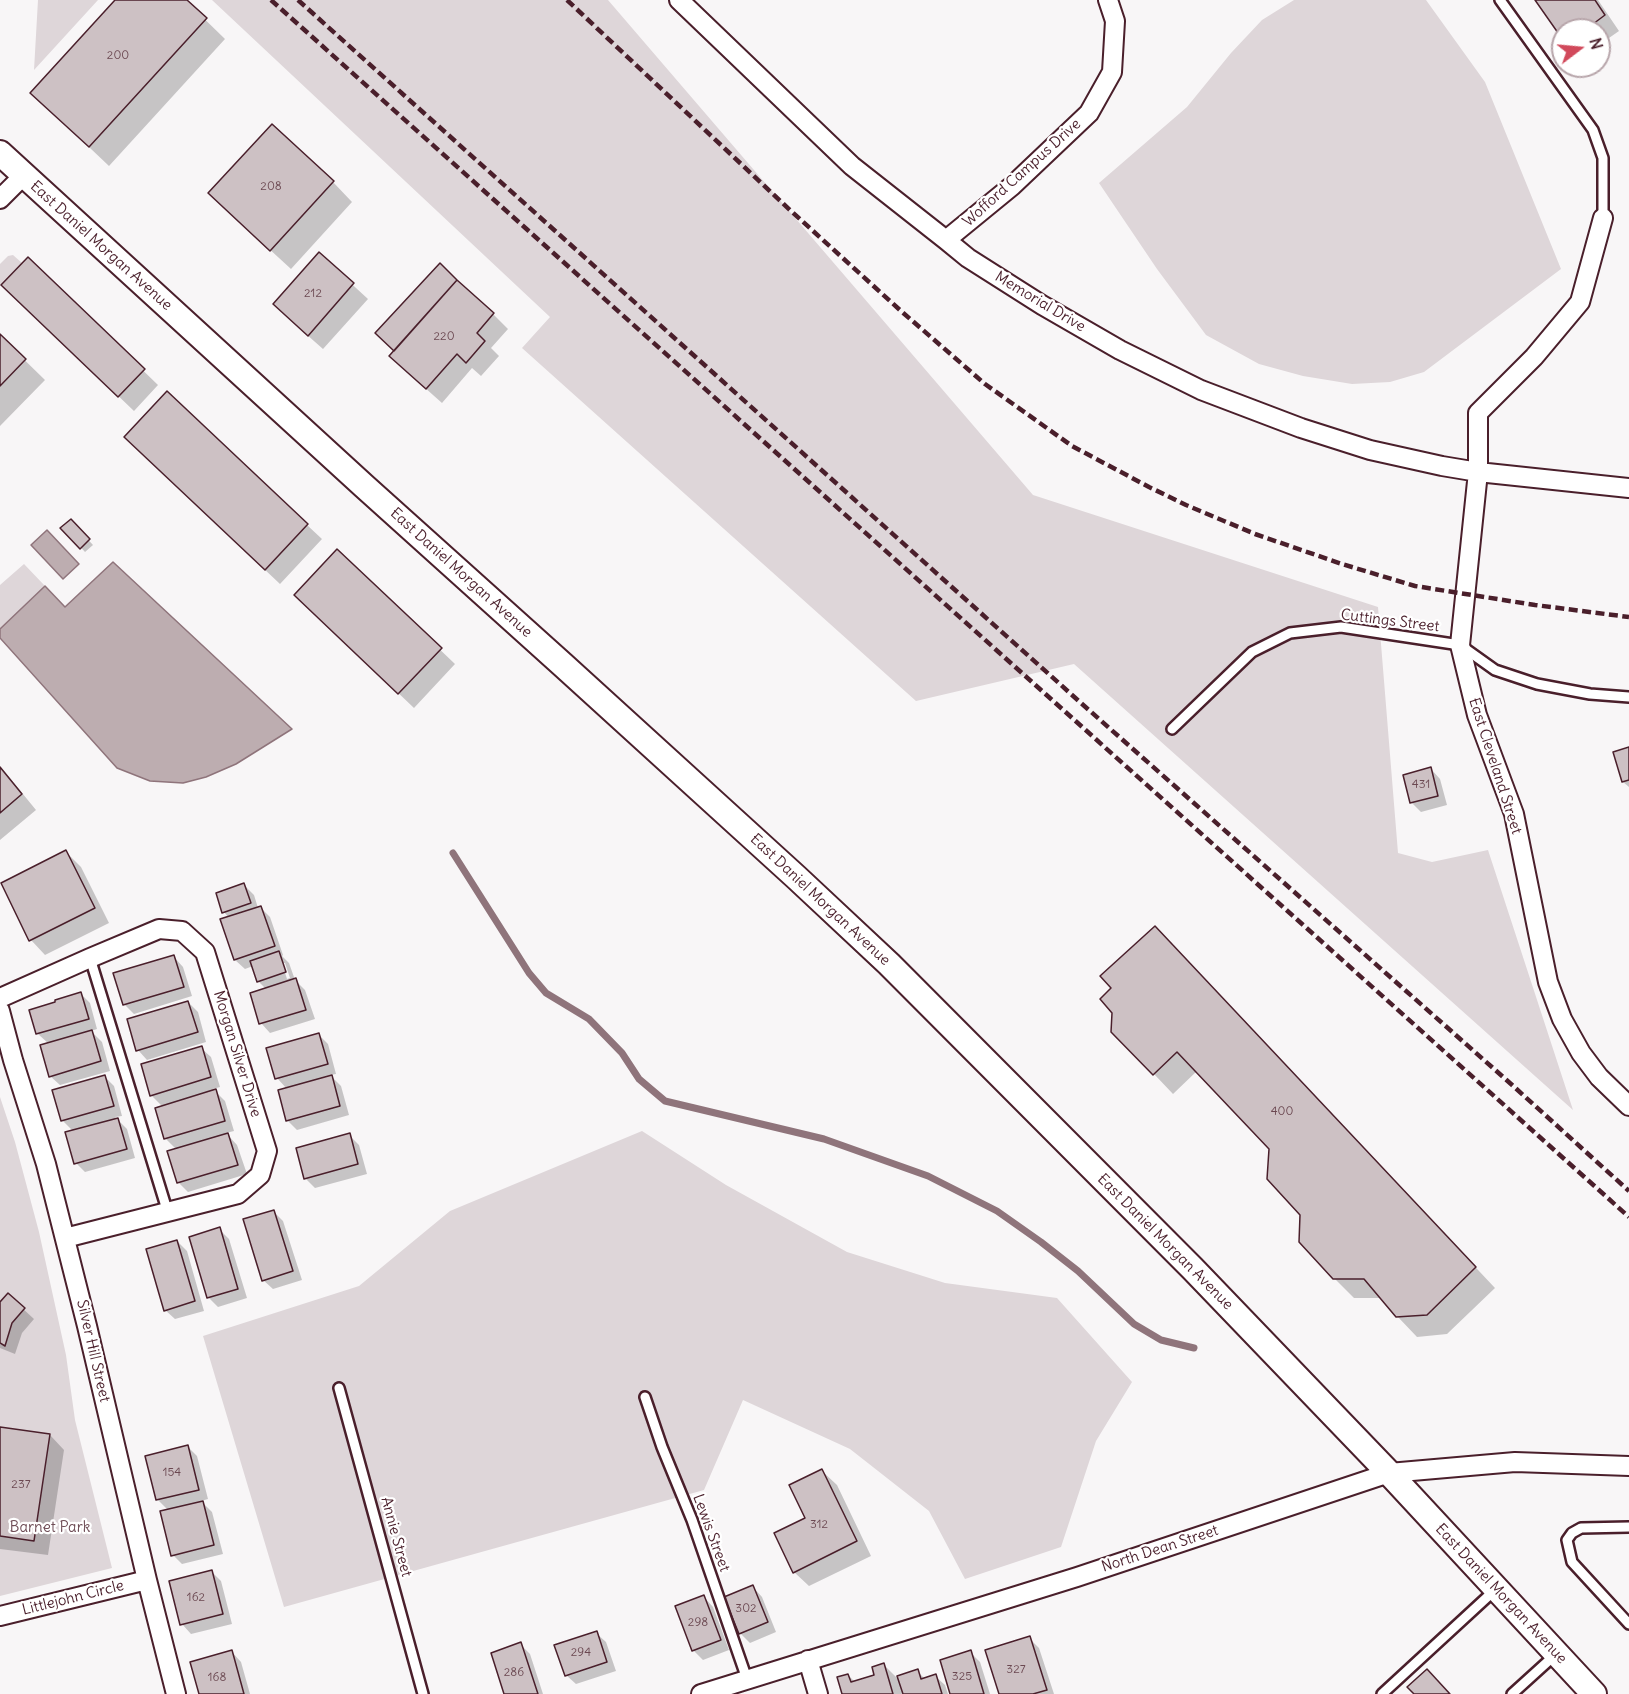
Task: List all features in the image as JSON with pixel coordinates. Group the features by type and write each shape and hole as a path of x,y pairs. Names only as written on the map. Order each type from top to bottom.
{"main road":[{"name":"East Daniel Morgan Avenue","path":"0,153 364,486 762,845 889,964 1193,1269 1389,1473 1594,1694"}],"street":[{"name":"Memorial Drive","path":"679,0 852,166 968,258 1042,305 1120,350 1201,390 1301,428 1370,450 1478,472"},
{"name":"Wofford Campus Drive","path":"946,240 1012,186 1089,113 1112,72 1114,21 1108,0"},
{"path":"0,199 24,175"},
{"name":"East Cleveland Street","path":"1603,218 1580,302 1534,357 1478,413 1478,472 1460,645 1477,715 1514,814 1548,982 1562,1019 1581,1053 1599,1077 1629,1106"},
{"path":"1478,472 1629,488"},
{"name":"Morgan Silver Drive","path":"0,998 159,929 182,931 206,952 267,1151 260,1176 238,1194 65,1238"},
{"name":"Silver Hill Street","path":"0,1011 46,1164 176,1694"},
{"name":"North Dean Street","path":"701,1694 1077,1577 1389,1473 1515,1462 1629,1466"},
{"name":"Littlejohn Circle","path":"0,1616 147,1580"},
{"path":"808,1660 818,1694"}],"lane":[{"path":"1500,0 1593,130 1603,158 1603,218"},
{"name":"Cuttings Street","path":"1172,729 1252,652 1290,633 1341,627 1460,645"},
{"path":"1460,645 1495,670 1537,684 1590,694 1629,697"},
{"path":"90,958 168,1213"},
{"name":"Annie Street","path":"339,1388 423,1694"},
{"name":"Lewis Street","path":"645,1397 662,1447 692,1520 747,1679"},
{"path":"1629,1527 1581,1528 1572,1533 1567,1540 1572,1562 1629,1624"},
{"path":"1382,1694 1496,1589"},
{"path":"1512,1694 1556,1654"}],"green space":[{"path":"38,0 98,0 34,70"},
{"path":"212,0 608,0 1033,495 1378,607 1398,853 1432,862 1488,850 1573,1110 1074,664 916,701 522,348 550,317"},
{"path":"1294,0 1426,0 1485,82 1561,269 1424,372 1390,382 1352,384 1303,376 1259,364 1206,335 1157,269 1099,183 1187,107 1231,53 1262,20"},
{"path":"13,255 22,263 0,286 0,264 8,256"},
{"path":"24,564 45,586 0,629 0,585"},
{"name":"Barnet Park","path":"0,1097 15,1142 39,1232 66,1355 75,1420 112,1568 0,1596"},
{"path":"642,1131 726,1185 847,1252 945,1283 1057,1298 1132,1382 1096,1441 1061,1547 965,1579 929,1511 850,1449 743,1400 704,1490 284,1607 203,1336 359,1286 450,1211"}],"shaded area":[{"path":"47,530 79,564 63,579 31,545"},
{"path":"113,562 292,729 236,764 206,777 183,783 150,781 117,768 0,638 0,629 45,586 65,607"}],"building":[{"path":"115,0 187,0 207,18 89,147 30,93"},
{"path":"1535,0 1595,0 1605,15 1601,18 1551,18 1551,23"},
{"path":"272,124 334,181 270,251 208,193"},
{"path":"319,252 354,283 308,336 273,304"},
{"path":"28,257 145,369 118,397 1,285"},
{"path":"440,263 457,280 394,351 375,333"},
{"path":"457,280 494,313 477,333 485,341 466,363 457,354 426,389 389,356"},
{"path":"0,334 26,359 0,386"},
{"path":"167,391 308,524 265,570 124,437"},
{"path":"71,519 90,539 80,549 60,528"},
{"path":"337,549 442,648 398,694 294,595"},
{"path":"1629,747 1629,780 1622,782 1613,752"},
{"path":"0,767 22,794 0,813"},
{"path":"1431,767 1438,796 1410,803 1403,775"},
{"path":"66,850 95,908 29,941 1,883"},
{"path":"244,883 251,903 222,913 216,893"},
{"path":"261,906 275,946 234,960 220,919"},
{"path":"1155,926 1476,1267 1427,1315 1396,1317 1364,1279 1333,1279 1299,1242 1300,1215 1267,1179 1269,1149 1177,1052 1153,1075 1111,1032 1112,1013 1100,999 1111,988 1100,976"},
{"path":"279,951 286,972 257,982 250,961"},
{"path":"174,955 184,987 123,1005 113,973"},
{"path":"296,978 306,1010 259,1024 250,993"},
{"path":"81,992 89,1019 36,1034 29,1010"},
{"path":"188,1001 198,1032 136,1051 127,1019"},
{"path":"92,1030 101,1061 49,1077 40,1045"},
{"path":"319,1033 328,1064 275,1079 266,1048"},
{"path":"202,1046 211,1077 150,1096 141,1064"},
{"path":"105,1075 114,1106 61,1121 52,1090"},
{"path":"332,1075 340,1106 286,1121 278,1090"},
{"path":"216,1089 225,1121 164,1139 155,1108"},
{"path":"118,1118 127,1149 74,1164 65,1132"},
{"path":"228,1133 238,1165 177,1183 167,1151"},
{"path":"350,1133 358,1164 304,1179 296,1148"},
{"path":"274,1210 293,1271 262,1281 243,1219"},
{"path":"220,1227 238,1289 207,1298 189,1237"},
{"path":"177,1240 195,1301 164,1311 146,1249"},
{"path":"8,1293 25,1308 12,1323 5,1346 0,1343 0,1302"},
{"path":"0,1427 50,1434 34,1541 0,1536"},
{"path":"188,1445 199,1490 156,1500 145,1456"},
{"path":"822,1469 857,1541 793,1573 774,1533 805,1518 789,1485"},
{"path":"203,1501 214,1545 171,1556 160,1511"},
{"path":"212,1570 223,1614 180,1625 169,1581"},
{"path":"753,1585 768,1622 739,1634 724,1597"},
{"path":"704,1595 721,1640 692,1651 675,1606"},
{"path":"597,1631 607,1662 565,1676 554,1645"},
{"path":"1030,1636 1047,1690 1033,1694 999,1694 985,1650"},
{"path":"521,1642 538,1694 504,1694 491,1653"},
{"path":"232,1650 244,1694 199,1694 190,1662"},
{"path":"971,1650 984,1694 950,1694 940,1660"},
{"path":"884,1663 893,1694 842,1694 837,1677 848,1674 851,1682 874,1675 872,1667"},
{"path":"918,1669 921,1679 936,1674 942,1694 903,1694 897,1676"},
{"path":"1427,1669 1450,1694 1414,1694 1407,1687"}],"waterway":[{"path":"453,853 529,973 546,993 589,1019 622,1053 639,1079 665,1101 824,1139 928,1176 997,1211 1041,1242 1078,1271 1134,1324 1161,1340 1194,1348"}],"railway":[{"path":"271,0 1629,1217"},
{"path":"298,0 1629,1191"},
{"path":"567,0 901,311 985,384 1072,446 1186,505 1255,534 1342,564 1415,586 1629,617"}]}
